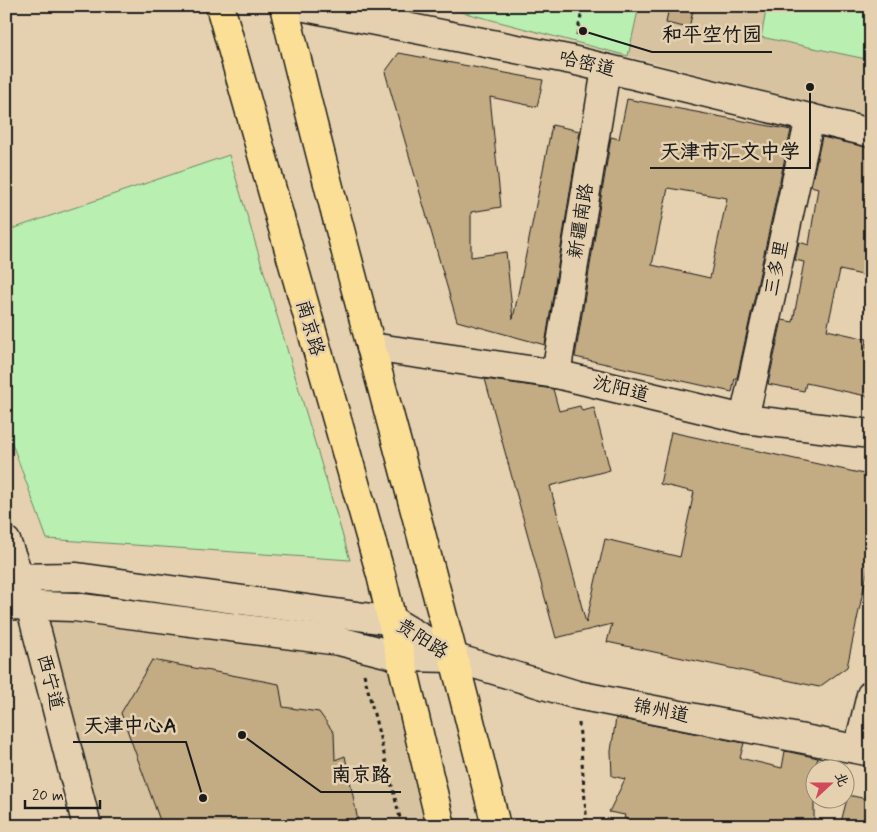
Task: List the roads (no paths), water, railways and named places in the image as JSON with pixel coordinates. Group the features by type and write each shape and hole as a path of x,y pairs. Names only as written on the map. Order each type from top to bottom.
{"main road":[{"name":"南京路","path":"220,6 394,621 441,826"},
{"path":"284,6 371,347 455,658 496,826"}],"street":[{"name":"哈密道","path":"300,6 572,60 871,134"},
{"name":"新疆南路","path":"556,374 606,69"},
{"name":"三多里","path":"744,419 810,118"},
{"name":"沈阳道","path":"371,347 556,374 744,419 871,434"},
{"name":"西宁道","path":"6,541 18,605 87,826"},
{"name":"贵阳路","path":"13,577 77,577 394,621 455,658"},
{"name":"贵阳路","path":"18,605 74,607 339,641 402,658 455,658"},
{"name":"锦州道","path":"455,658 577,695 864,751"},
{"path":"864,751 871,695"}],"place":[{"name":"和平空竹园","path":"583,31"},
{"name":"天津市汇文中学","path":"810,87"},
{"name":"南京路","path":"242,735"},
{"name":"天津中心A","path":"203,798"}]}
